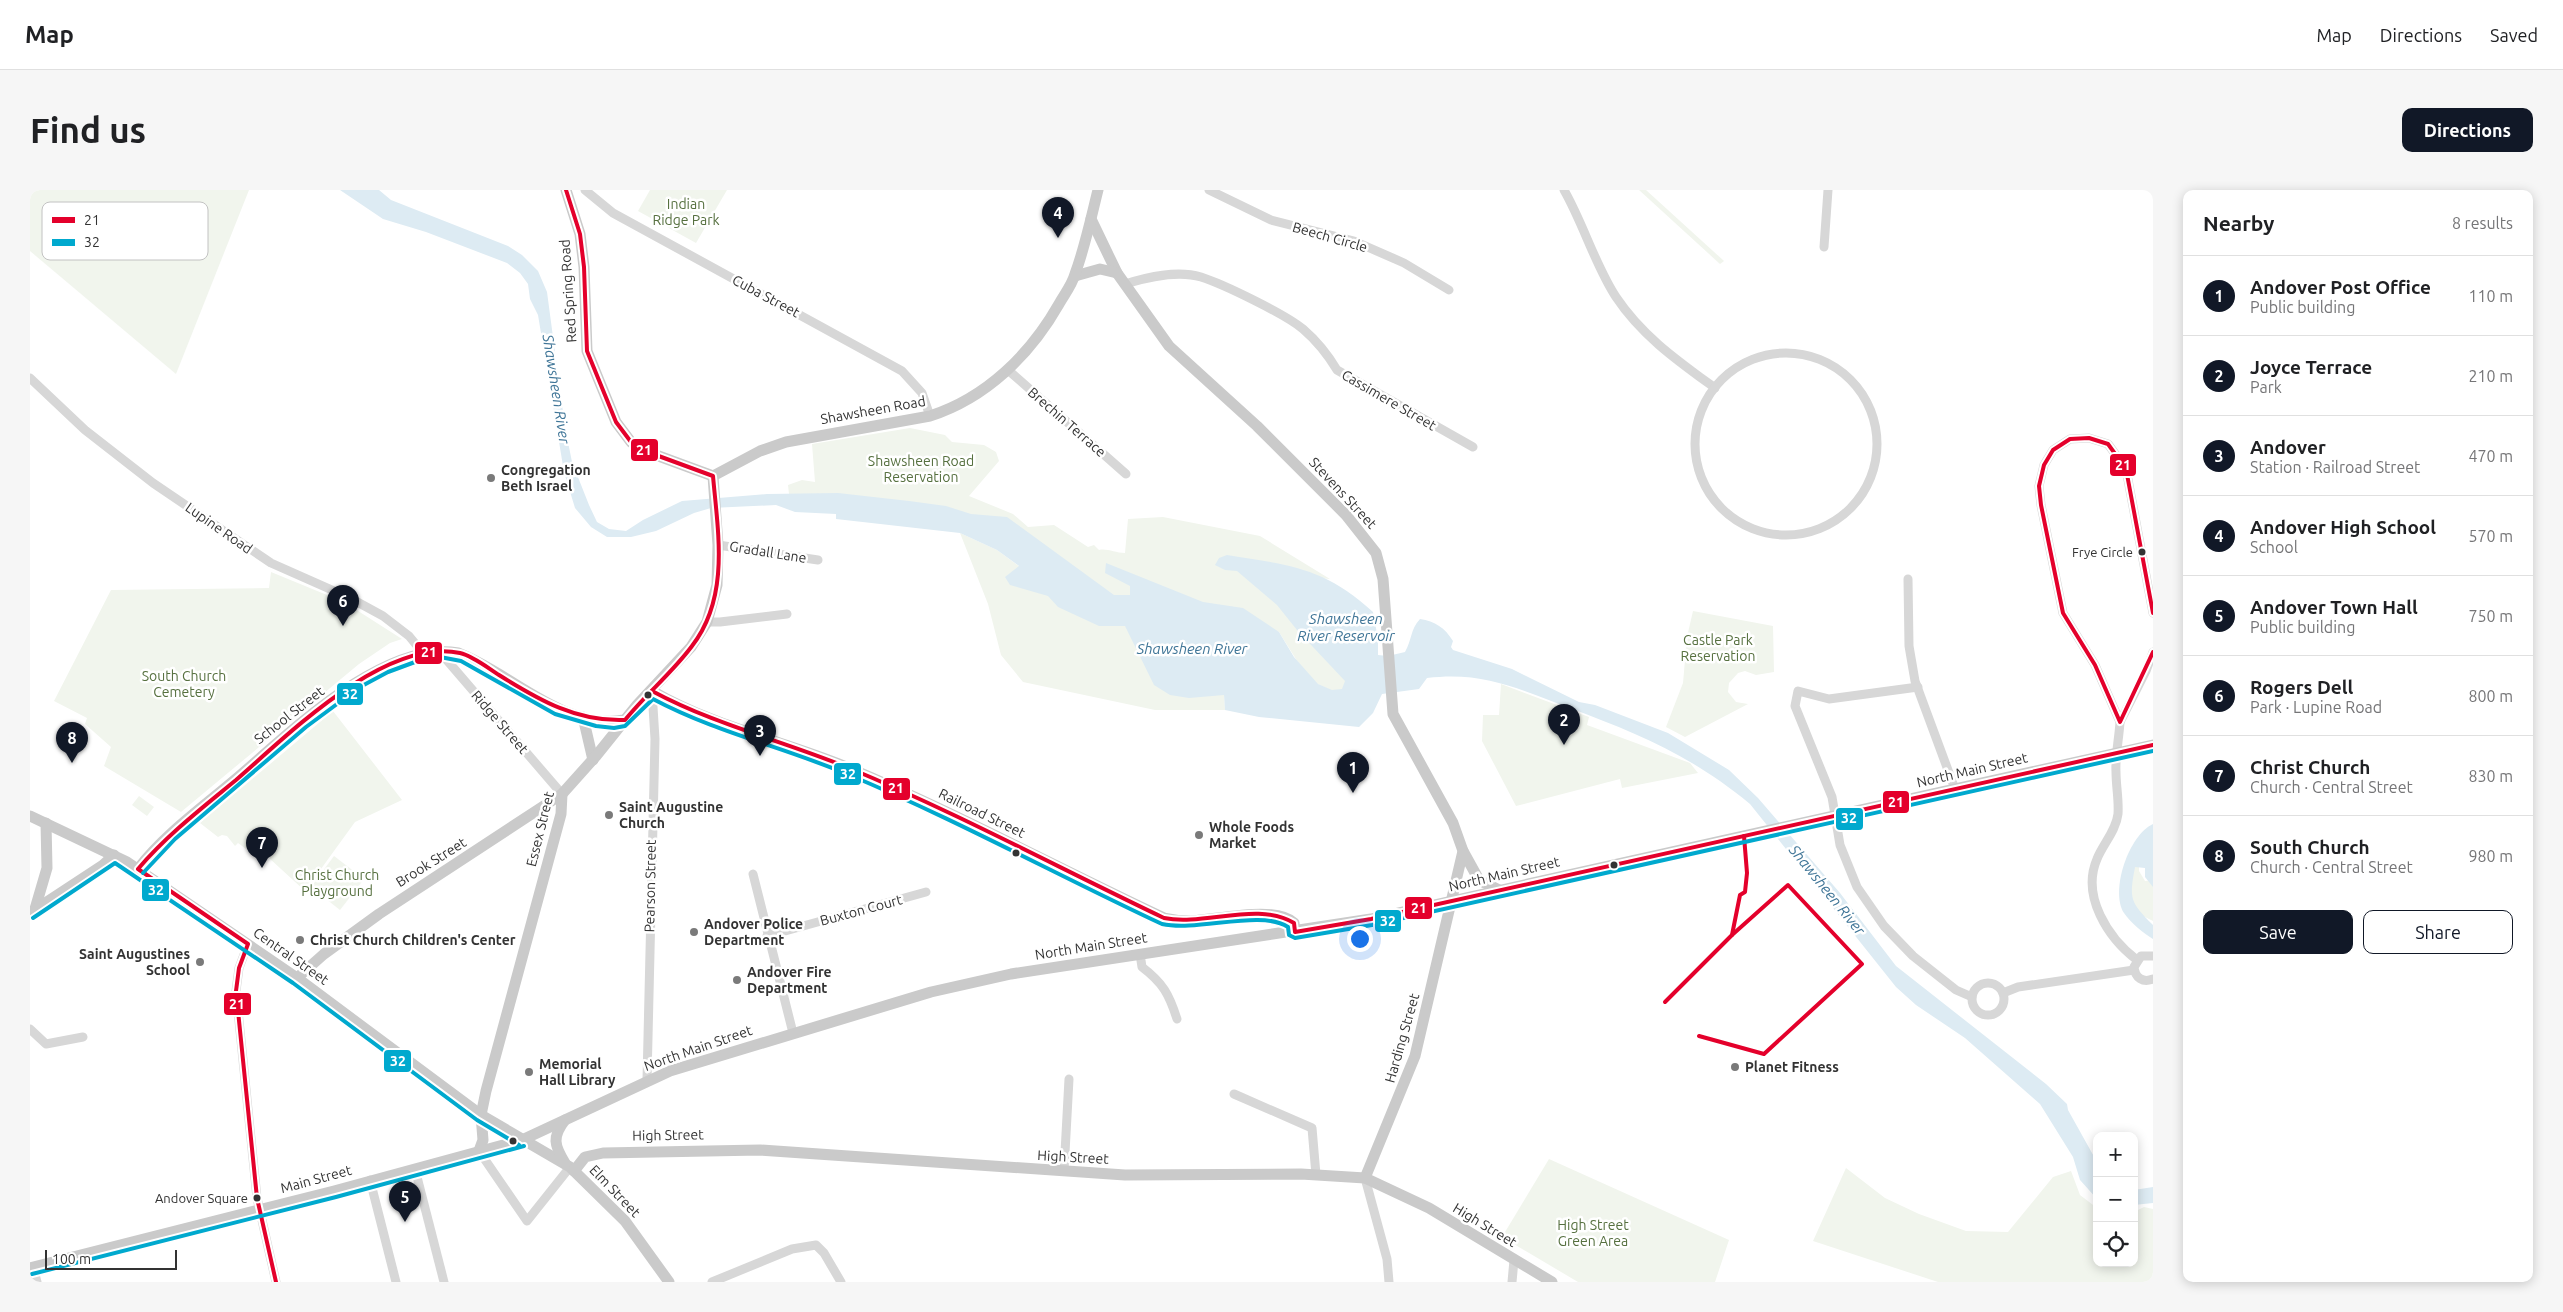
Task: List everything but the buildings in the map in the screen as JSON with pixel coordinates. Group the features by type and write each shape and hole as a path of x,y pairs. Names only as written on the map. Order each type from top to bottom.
{"main road":[{"name":"Red Spring Road","path":"566,190 580,234 584,267 587,351 616,422 631,442 645,451 713,476"},
{"name":"Shawsheen Road","path":"713,476 760,451 786,442 930,416 963,402 1008,370 1036,340 1075,276 1098,190"},
{"name":"Stevens Street","path":"1091,219 1117,274 1169,346 1257,426 1346,515 1370,544 1380,564 1383,579 1393,714 1453,823 1463,851 1479,880 1499,890"},
{"path":"1075,276 1100,269 1117,274"},
{"name":"Essex Street","path":"480,1151 482,1140 481,1115 505,1017 561,814 562,794 691,647 707,622 714,601 718,545 713,476"},
{"name":"School Street","path":"138,869 150,854 181,826 316,710 365,678 423,653 438,651 467,656 529,693 583,717 608,721 625,720"},
{"name":"Railroad Street","path":"652,691 703,716 810,752 881,782 1164,918 1192,921 1256,915 1281,916 1294,923 1295,932"},
{"path":"583,717 593,760"},
{"name":"North Main Street","path":"522,1140 647,1080 793,1033 964,983 1135,955 1371,920 2153,745"},
{"name":"Brook Street","path":"297,978 324,954 379,914 562,794"},
{"name":"Central Street","path":"30,816 114,855 138,869 297,978 481,1115 522,1140"},
{"path":"32,911 48,868 46,823"},
{"path":"1450,901 1463,851"},
{"path":"32,911 103,865 114,855"},
{"name":"Harding Street","path":"1366,1178 1370,1163 1405,1084 1415,1056 1450,901"},
{"path":"565,1120 556,1134 554,1142 570,1168"},
{"name":"Main Street","path":"32,1267 522,1140"},
{"name":"Elm Street","path":"522,1140 570,1168 625,1221 668,1282"},
{"name":"High Street","path":"570,1168 592,1154 710,1150 788,1151 1064,1172 1179,1176 1316,1175 1366,1178 1428,1208 1552,1282"}],"street":[{"name":"Cuba Street","path":"585,190 613,213 902,371 922,393 930,416"},
{"name":"Beech Circle","path":"1209,190 1271,220 1354,241 1404,263 1449,290"},
{"path":"1564,190 1615,296 1637,324 1660,347 1715,388"},
{"path":"1824,247 1828,190"},
{"name":"Cassimere Street","path":"1125,284 1148,277 1178,274 1200,276 1302,328 1326,351 1337,370 1473,447"},
{"path":"1790,353 1811,357 1842,373 1853,383 1869,406 1876,434 1875,463 1865,489 1857,501 1836,520 1810,532 1796,535 1761,532 1741,524 1729,516 1710,494 1703,482 1696,455 1697,426 1704,406 1715,388 1742,365 1761,356 1776,354 1790,353"},
{"name":"Brechin Terrace","path":"1008,370 1126,474"},
{"name":"Lupine Road","path":"30,378 85,430 154,483 271,563 350,598 383,616 409,636 423,653"},
{"path":"2120,722 2098,673 2063,613 2041,505 2039,486 2044,465 2053,450 2070,439 2089,438 2108,444 2126,469 2153,612"},
{"name":"Gradall Lane","path":"718,545 818,560"},
{"path":"1908,579 1909,646 1918,687 1955,790"},
{"path":"707,622 787,614"},
{"name":"Ridge Street","path":"438,651 562,794"},
{"path":"2137,960 2121,947 2100,916 2095,901 2093,885 2094,866 2113,831 2118,815 2116,772 2120,722 2146,671 2153,652"},
{"path":"1918,687 1829,699 1798,692 1794,706 1832,797 1837,816 1840,845 1850,873 1874,913 1913,956 1956,990 1972,997"},
{"name":"Pearson Street","path":"647,1080 655,740 652,691"},
{"path":"753,874 767,936 793,1033"},
{"name":"Buxton Court","path":"767,936 926,892"},
{"path":"248,944 240,968 236,991 259,1209 276,1282"},
{"path":"1135,955 1142,966 1158,979 1169,995 1177,1019"},
{"path":"2153,956 2143,955 2137,960 2134,970 2138,977 2143,980 2153,979"},
{"path":"2003,993 2018,987 2134,970"},
{"path":"1988,983 1997,986 2003,993 2002,1008 1988,1015 1977,1011 1972,997 1976,988 1988,983"},
{"path":"30,1029 46,1044 83,1037"},
{"path":"1064,1172 1069,1079"},
{"path":"1234,1094 1312,1128 1316,1175"},
{"path":"480,1151 527,1221 570,1168"},
{"path":"415,1169 444,1282"},
{"path":"1366,1178 1387,1259 1389,1282"},
{"path":"370,1180 396,1282"},
{"path":"712,1282 792,1249 816,1245 824,1253 841,1282"},
{"path":"1512,1282 1514,1260"},
{"path":"32,1267 38,1282"}],"green space":[{"path":"30,190 249,190 176,374 30,251"},
{"name":"Indian Ridge Park","path":"650,190 727,190 696,243 638,211"},
{"path":"1639,190 1646,190 1724,261 1720,264"},
{"name":"Shawsheen Road Reservation","path":"910,428 945,435 952,442 984,445 996,452 999,461 969,496 1013,514 1028,527 1054,525 1088,547 1094,545 1099,550 1125,553 1128,519 1163,517 1260,536 1330,579 1311,577 1356,702 1309,680 1279,632 1145,607 1104,594 1034,545 815,494 789,494 788,485 802,480 815,482 812,444"},
{"path":"960,533 997,550 1020,567 1151,625 1223,676 1225,710 1155,710 1023,682 1001,655 988,604"},
{"name":"South Church Cemetery","path":"271,572 344,602 402,639 390,643 359,664 181,812 104,766 111,747 85,724 87,718 54,701 111,590 269,588"},
{"name":"Castle Park Reservation","path":"1693,611 1773,626 1774,672 1756,675 1745,671 1738,673 1729,683 1728,692 1736,702 1748,704 1685,737 1666,727 1683,683 1687,637"},
{"path":"1501,684 1589,717 1587,725 1690,763 1698,773 1622,788 1620,779 1516,806 1482,741 1483,715 1499,715"},
{"path":"333,711 402,800 355,822 305,891 269,858 270,856 254,844 250,849 248,847 246,849 238,843 235,846 227,836 222,835 218,837 200,823"},
{"path":"139,796 154,807 147,816 132,805"},
{"name":"Christ Church Playground","path":"334,856 364,879 340,910 311,887"},
{"path":"2128,864 2139,866 2139,871 2145,881 2153,880 2153,921 2143,916 2121,897"},
{"name":"High Street Green Area","path":"1549,1159 1729,1240 1715,1282 1578,1282 1502,1237"},
{"path":"1846,1168 1885,1198 1919,1214 1966,1231 2008,1232 2053,1177 2071,1171 2080,1195 2093,1205 2093,1267 2138,1267 2138,1210 2144,1207 2153,1209 2153,1282 1938,1282 1813,1241"}],"water":[{"name":"Shawsheen River","path":"340,190 379,190 391,200 508,246 522,255 538,271 547,292 565,427 572,462 597,522 609,529 626,531 643,520 682,501 767,494 838,493 946,506 971,514 1007,517 1114,595 1130,595 1130,586 1105,573 1106,563 1203,602 1243,608 1279,632 1294,657 1318,684 1332,690 1342,689 1345,681 1297,630 1277,605 1237,571 1225,570 1215,565 1219,558 1227,555 1270,562 1305,570 1322,577 1355,597 1373,612 1378,639 1378,655 1388,656 1405,652 1417,623 1420,619 1425,620 1435,623 1447,632 1453,641 1451,647 1453,650 1512,669 1579,702 1595,705 1668,733 1729,770 1758,798 1840,893 1896,966 2046,1084 2067,1104 2068,1110 2093,1155 2093,1195 2080,1180 2073,1157 2040,1104 1965,1038 1916,1005 1896,987 1750,804 1686,759 1619,727 1534,694 1484,679 1447,676 1427,678 1419,689 1382,694 1373,713 1359,727 1259,717 1225,710 1224,695 1189,698 1170,695 1154,685 1125,626 1099,626 1058,607 1048,596 1010,585 1005,577 1019,566 997,550 960,533 836,519 836,514 795,512 776,505 711,508 694,513 656,531 631,537 607,537 591,527 575,508 564,472 538,315 530,299 528,284 520,273 507,263 426,232 383,219"},
{"path":"2153,824 2153,887 2145,877 2145,868 2135,867 2132,893 2136,905 2153,925 2153,939 2137,927 2124,913 2120,903 2119,891 2124,864 2136,839"},
{"path":"2153,1187 2153,1203 2138,1205 2138,1189"}],"transit line":[{"name":"21","path":"276,1282 257,1198 236,991 239,968 248,944 138,869 185,822 282,739 339,694 370,674 401,660 431,652 460,653 475,659 529,693 559,708 607,720 625,720 692,646 704,627 712,607 717,586 719,564 713,476 645,451 631,442 616,422 587,351 584,267 580,234 566,190"},
{"name":"21","path":"2153,613 2126,469 2108,444 2089,438 2070,439 2053,450 2044,465 2039,486 2041,505 2063,613 2095,665 2120,722 2153,652"},
{"name":"32","path":"143,873 175,839 306,727 360,687 388,672 415,662 440,657 461,661 555,714 596,726 614,728 625,726 653,699 700,721 823,764 887,791 1162,924 1177,926 1262,920 1276,922 1288,927 1289,935 1295,938 1372,925 2153,751"},
{"name":"21","path":"652,691 700,714 824,758 889,785 1164,918 1180,920 1264,914 1280,917 1294,923 1295,932 1371,919 2153,745"},
{"name":"21","path":"1665,1002 1732,935 1740,895 1745,892 1747,873 1744,836"},
{"name":"32","path":"33,918 115,863 293,983 477,1120 519,1145"},
{"name":"21","path":"1699,1036 1764,1054 1862,964 1788,885 1732,935"},
{"name":"32","path":"32,1274 336,1197 524,1146"}],"place":[{"name":"Andover High School","path":"1058,238"},
{"name":"Congregation Beth Israel","path":"491,478"},
{"name":"Frye Circle","path":"2142,552"},
{"name":"Rogers Dell","path":"343,626"},
{"name":"Joyce Terrace","path":"1564,745"},
{"name":"Andover","path":"760,756"},
{"name":"South Church","path":"72,763"},
{"name":"Andover Post Office","path":"1353,793"},
{"name":"Saint Augustine Church","path":"609,815"},
{"name":"Whole Foods Market","path":"1199,835"},
{"name":"Christ Church","path":"262,868"},
{"name":"Andover Police Department","path":"694,932"},
{"name":"Christ Church Children's Center","path":"300,940"},
{"name":"Saint Augustines School","path":"200,962"},
{"name":"Andover Fire Department","path":"737,980"},
{"name":"Planet Fitness","path":"1735,1067"},
{"name":"Memorial Hall Library","path":"529,1072"},
{"name":"Andover Square","path":"257,1198"},
{"name":"Andover Town Hall","path":"405,1222"}],"water label":[{"name":"Shawsheen River Reservoir","path":"1346,628"}]}
